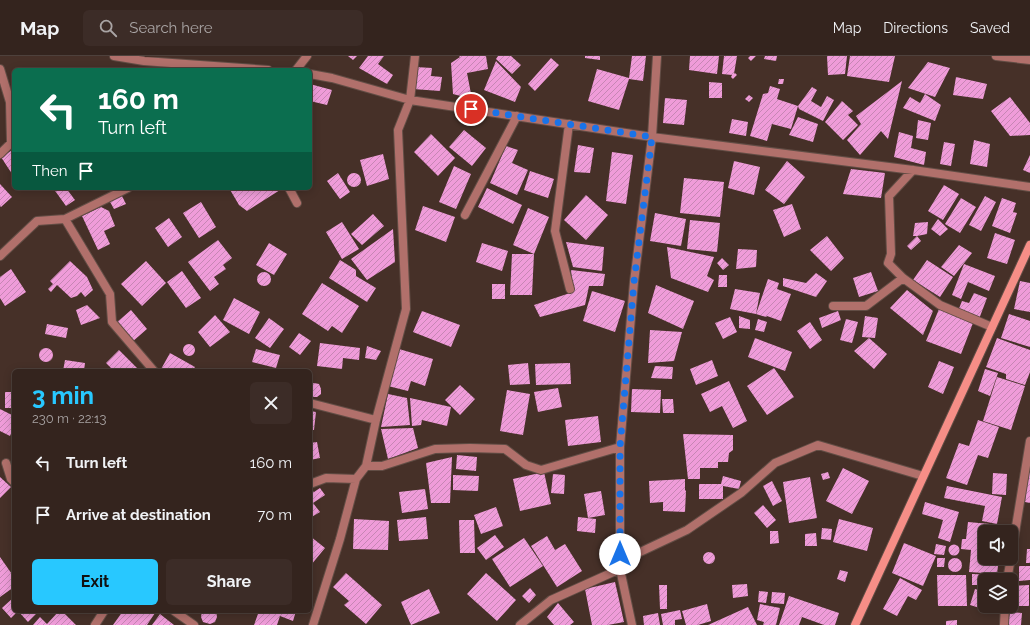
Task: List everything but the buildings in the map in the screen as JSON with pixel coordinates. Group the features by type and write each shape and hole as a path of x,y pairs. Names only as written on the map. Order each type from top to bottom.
{"street":[{"path":"114,56 144,61 240,68"},
{"path":"297,68 306,56"},
{"path":"313,625 340,539 356,479 366,466 376,420 406,309 398,130 410,100 415,56"},
{"path":"632,625 620,569 620,447 634,282 652,137 657,56"},
{"path":"996,56 1030,60"},
{"path":"0,68 10,102 11,143 0,154"},
{"path":"312,74 332,78 410,100 652,137 913,170 1030,187"},
{"path":"465,215 517,116"},
{"path":"569,124 555,231 570,289"},
{"path":"913,170 889,196 891,254 888,263 903,278 940,305 992,327"},
{"path":"0,256 37,221 65,219 124,190"},
{"path":"290,190 297,203"},
{"path":"65,219 110,294 112,322 152,369"},
{"path":"855,625 1030,245"},
{"path":"833,306 866,306 903,278"},
{"path":"312,404 376,420"},
{"path":"1016,525 1030,441"},
{"path":"520,625 551,600 620,569 636,554 687,530 741,493 776,464 818,445 923,476"},
{"path":"366,466 382,466 435,449 470,448 505,449 526,465 540,470 620,447"},
{"path":"6,464 12,480"},
{"path":"312,483 326,478 356,479"},
{"path":"95,625 103,613"},
{"path":"177,613 194,625"},
{"path":"1004,625 1005,613"}],"route":[{"path":"471,109 652,137 634,282 620,447 620,554"}]}
